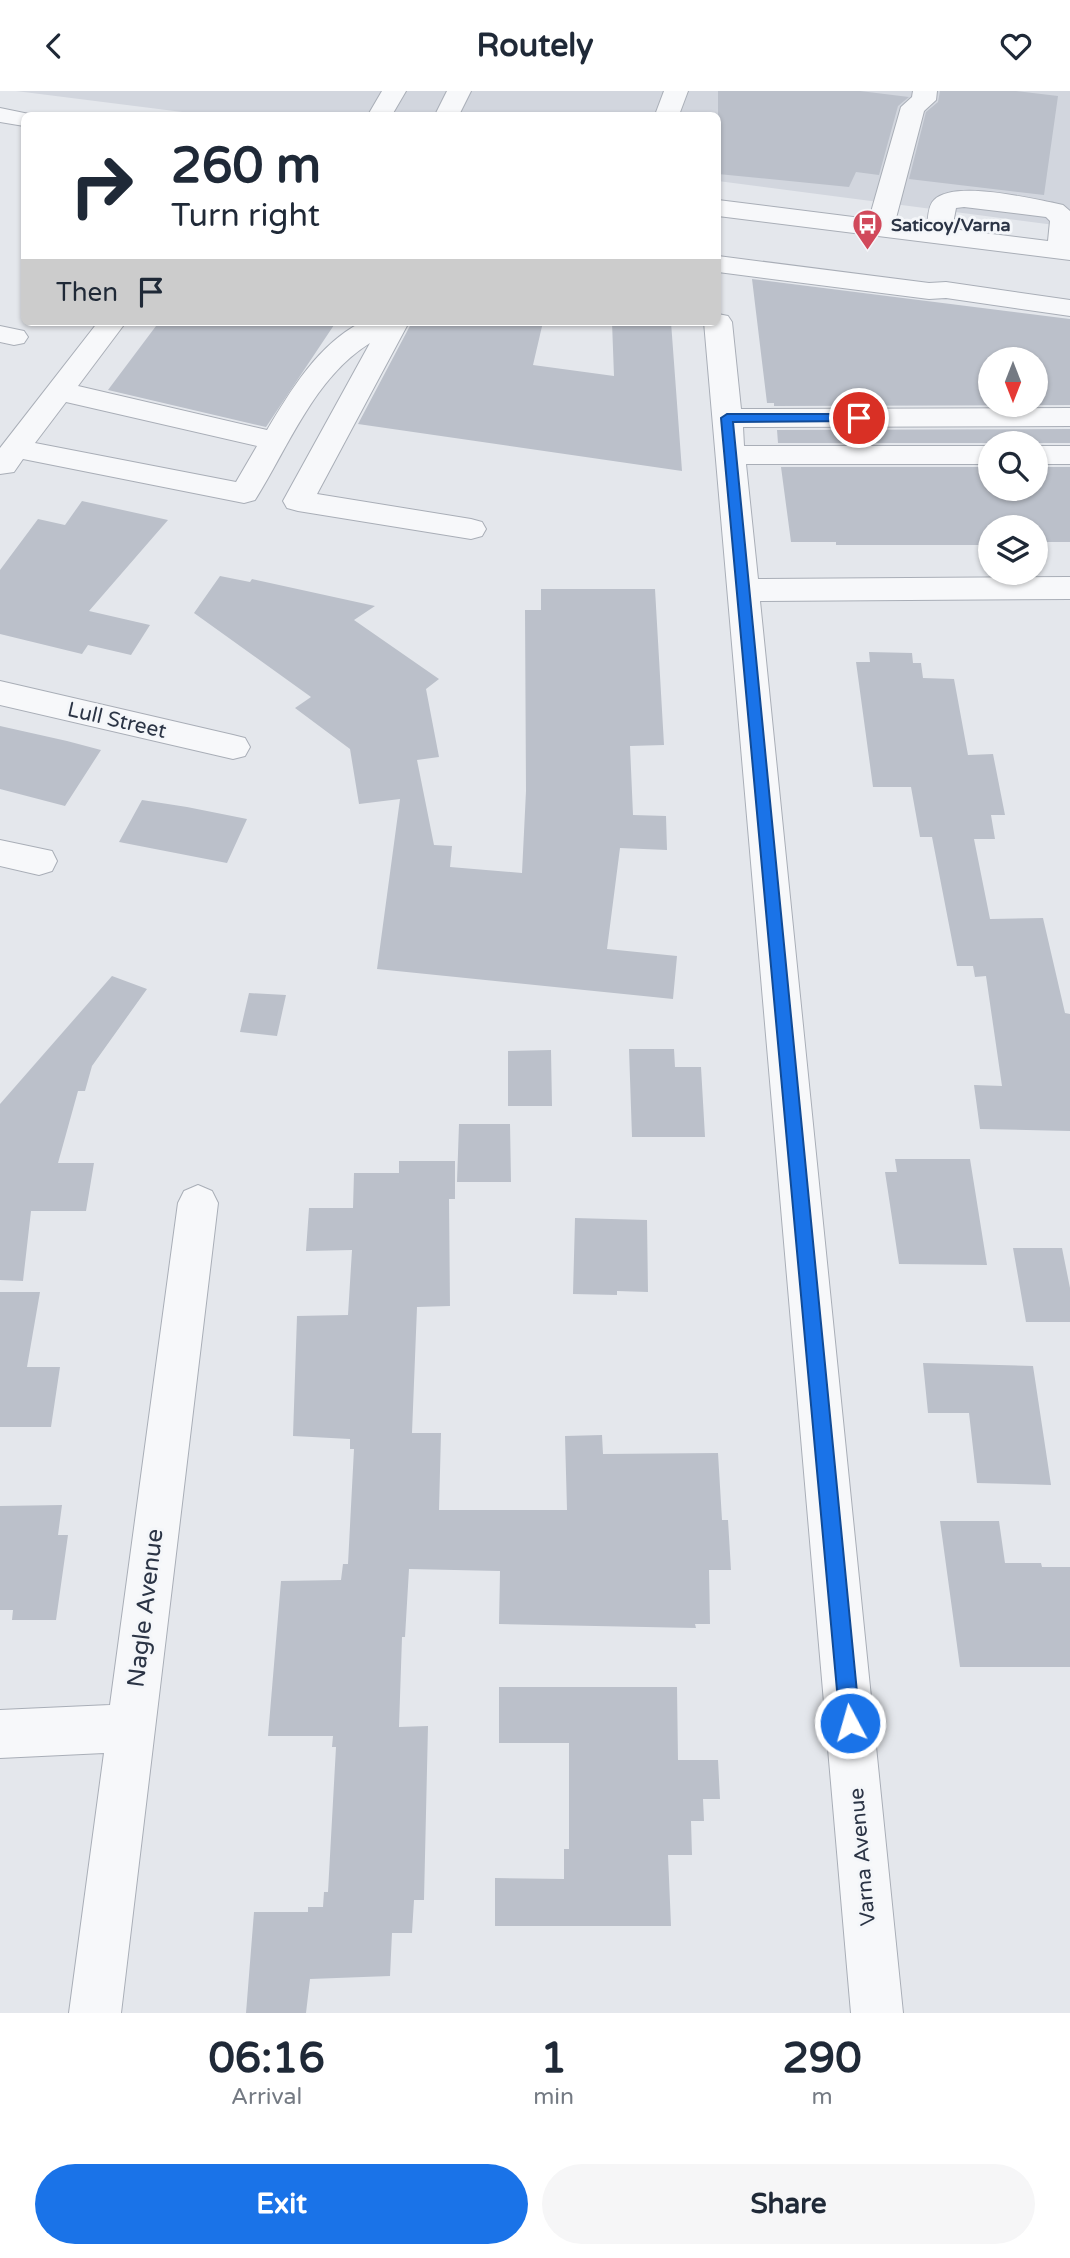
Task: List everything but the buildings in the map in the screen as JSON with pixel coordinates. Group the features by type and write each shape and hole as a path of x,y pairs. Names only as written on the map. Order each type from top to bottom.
{"street":[{"path":"382,112 394,91"},
{"path":"448,112 459,91"},
{"path":"668,112 676,91"},
{"path":"880,228 913,107 923,100 925,91"},
{"path":"0,115 21,118"},
{"path":"721,211 880,228 946,237 1065,252 1063,219 1060,215 1019,206 971,200 949,201 944,204 946,237 946,290"},
{"path":"721,264 929,291 946,290 1070,308"},
{"path":"109,326 8,458 244,493 275,441 335,354 369,333 373,326"},
{"path":"393,326 298,501 471,529"},
{"name":"Varna Avenue","path":"718,326 877,2013"},
{"path":"60,391 275,441"},
{"path":"728,436 1070,417"},
{"path":"728,436 978,454"},
{"path":"1048,455 1070,456"},
{"path":"742,590 1070,588"},
{"name":"Lull Street","path":"0,694 233,747"},
{"path":"0,853 39,861"},
{"name":"Nagle Avenue","path":"95,2013 129,1728 198,1203"},
{"path":"0,1734 129,1728"}],"shaded area":[{"path":"16,91 1070,91 1070,227 721,181 721,112 182,112"}],"place":[{"name":"Saticoy/Varna","path":"868,252"}],"route":[{"path":"850,1723 727,418 859,418"}]}
